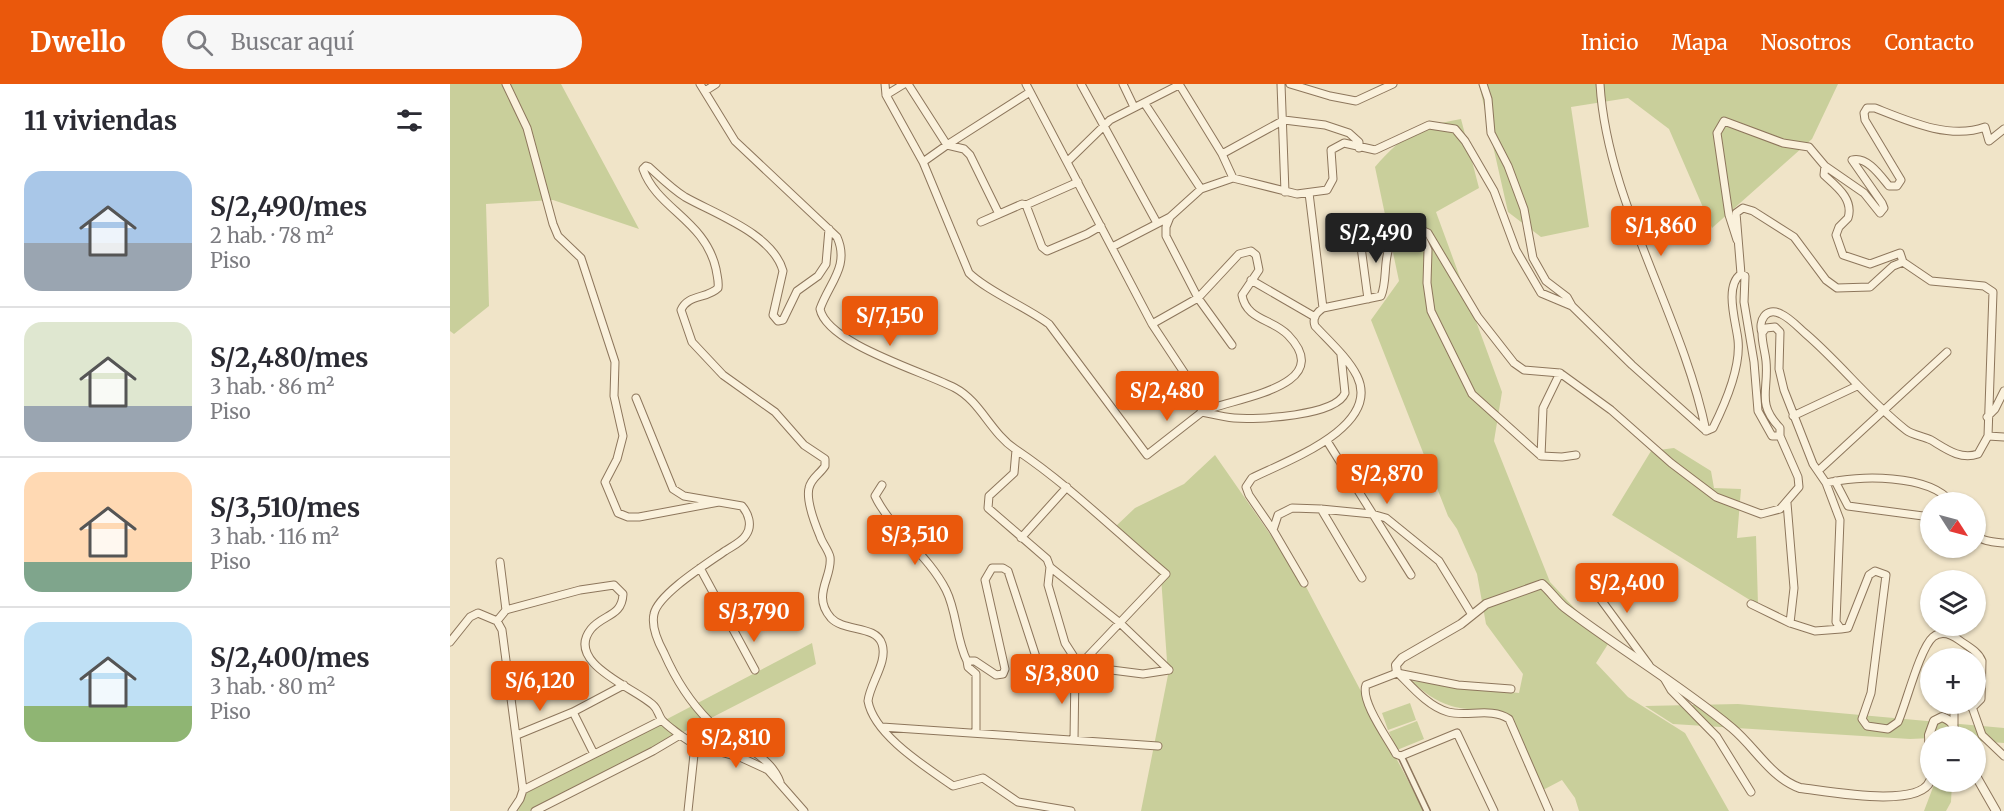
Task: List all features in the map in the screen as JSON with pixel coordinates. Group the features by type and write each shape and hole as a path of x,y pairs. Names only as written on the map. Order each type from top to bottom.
{"street":[{"path":"506,84 527,128 553,224 558,236 581,258 615,362 614,396 623,436 617,459 605,482 618,513 628,517 639,517 719,502"},
{"path":"716,84 702,87 735,141 829,229 842,248 843,260 836,280 820,309 824,320 839,333 865,348 965,394 990,426 1016,450 1067,487 1166,574 1075,670 1045,666 1036,660 1008,571 1004,568 992,568 985,580 1005,672 996,675 975,661 968,661"},
{"path":"885,84 886,94 923,162 969,273 978,281 1030,309 1049,324 1147,455 1202,412 1222,403 1276,388 1291,382 1298,374 1299,355 1289,335 1277,324 1246,310 1242,296 1259,270 1259,260 1251,251 1244,252 1198,298 1152,324"},
{"path":"886,94 906,84 946,145 964,149 970,155 999,214"},
{"path":"1026,84 1152,324 1193,386 1202,412"},
{"path":"1081,84 1156,223"},
{"path":"1123,84 1134,107"},
{"path":"1068,161 1103,126 1179,84 1222,154 1233,178"},
{"path":"1281,84 1285,192"},
{"path":"1290,84 1356,101 1390,84"},
{"path":"1483,84 1488,99 1491,133 1508,166 1524,209 1533,258 1546,281 1567,297 1572,306 1626,359 1706,431"},
{"path":"1600,84 1612,161 1695,381 1706,431"},
{"path":"923,162 1030,92"},
{"path":"1145,104 1202,189"},
{"path":"1737,240 1729,215 1717,133 1722,122 1734,123 1783,143 1809,147 1825,166 1864,193 1880,213 1884,208 1882,203 1852,160 1858,159 1867,163 1889,186 1898,186 1902,180 1864,120 1867,108 1875,108 1920,125 1968,131 1985,127 1989,141 2004,129"},
{"path":"1222,154 1284,120 1325,124 1355,137 1359,142 1359,148"},
{"path":"1112,247 1170,218 1202,189 1233,178 1285,192 1310,193 1327,190 1333,183 1330,159 1332,148 1344,143 1375,150 1429,125 1455,129 1465,141 1494,191 1516,250 1533,282 1548,298 1572,306"},
{"path":"829,229 826,264 818,276 797,291 783,320 778,321 773,315 783,271 770,251 731,218 683,196 646,165 643,169 672,208 694,226 712,254 718,288 689,300 681,310 692,342 723,375 775,412 804,445 825,459 825,466 813,478 808,494 820,537 830,558 822,588 824,603 832,619 838,623 872,634 880,640 884,652 868,701 869,709 882,727 910,754 953,786 983,778 1018,802 1071,811"},
{"path":"1314,316 1323,308 1383,294 1387,251 1391,243 1396,236 1418,229 1428,233 1436,242 1478,317 1514,363 1524,370 1560,373 1611,410 1663,456 1716,497 1761,514 1775,511 1787,503 1799,487 1798,477 1780,436 1780,428 1768,415 1764,400 1766,362 1759,323 1761,318 1770,312 1781,314 1824,350 1857,386 1908,432 1928,439 1953,454 1972,456 1978,454 1988,436 1993,292 1984,286 1931,281 1903,262 1900,253 1870,264 1843,255 1836,235 1839,227 1848,218 1848,204 1841,190 1824,175 1825,166"},
{"path":"981,222 1078,182"},
{"path":"1310,193 1323,308"},
{"path":"1026,205 1042,247 1047,251 1101,226"},
{"path":"1780,436 1772,436 1767,432 1758,411 1754,362 1744,302 1747,279 1741,274 1737,240 1736,213 1738,209 1747,208 1794,237 1826,280 1837,288 1870,287 1893,266 1903,262"},
{"path":"1170,218 1166,236 1198,298 1232,345"},
{"path":"1418,229 1428,250 1426,283 1431,311 1472,394 1541,456 1576,455"},
{"path":"1359,232 1368,299"},
{"path":"1706,431 1713,429 1719,416 1736,362 1738,343 1732,288 1736,277 1741,274"},
{"path":"1251,280 1314,316 1316,326 1356,374 1360,384 1361,405 1350,420 1327,441 1249,482 1246,487 1304,583"},
{"path":"1762,333 1769,327 1775,327 1780,332 1779,369 1793,416 1813,464 1826,483 1840,520 1836,622 1841,628"},
{"path":"1818,471 1947,352"},
{"path":"1202,412 1236,418 1305,413 1331,407 1343,398 1345,393 1341,356"},
{"path":"1541,456 1543,408 1560,373"},
{"path":"1793,416 1857,386"},
{"path":"1987,417 1995,409 2004,391"},
{"path":"636,398 673,489 684,496 742,506 747,512 748,530 743,538 700,568 662,600 654,613 654,627 661,648 680,684 695,705 722,731 768,761 791,799 804,811"},
{"path":"1988,436 2004,437"},
{"path":"1327,441 1411,575"},
{"path":"1016,450 1014,473 989,496 988,508 1021,538 1040,550 1050,567 1120,623 1169,670 1143,674 1082,664 1074,657 1065,643 1048,585 1050,567"},
{"path":"1826,483 1870,477 1925,485 1941,492"},
{"path":"1835,481 1848,506 1920,516"},
{"path":"882,485 875,495 877,500 922,556 946,591 961,650 968,661 968,667 976,674 976,732"},
{"path":"1021,538 1067,487"},
{"path":"1787,503 1794,588 1790,623"},
{"path":"1273,530 1278,515 1284,510 1321,509 1372,514 1386,518 1439,561 1473,615"},
{"path":"1321,509 1362,578"},
{"path":"1986,540 2004,543"},
{"path":"500,562 506,610"},
{"path":"700,568 755,670"},
{"path":"1751,604 1790,623 1815,631 1848,628 1853,621 1869,575 1875,571 1886,575 1871,693 1862,719 1867,726 1888,729 1898,722 1920,663"},
{"path":"1586,578 1649,665"},
{"path":"1549,811 1509,719 1498,714 1448,712 1421,695 1398,673 1396,665 1402,658 1473,615 1486,604 1542,584 1562,604 1602,635 1649,665 1734,729 1778,776 1788,783 1800,788 1893,796 1921,792"},
{"path":"497,621 506,610 580,590 614,585 623,594 619,610 591,628 585,645 599,671 653,705 662,720 695,745 742,758 768,770 780,782"},
{"path":"450,642 470,617 478,613 497,621 502,630 523,790 512,811"},
{"path":"1926,648 1935,636 1944,633 1970,648"},
{"path":"510,685 546,669"},
{"path":"1074,740 1075,670"},
{"path":"1427,811 1401,756 1396,754 1366,701 1364,690 1366,685 1398,673 1458,685 1511,689"},
{"path":"1663,675 1671,690 1717,737 1752,792"},
{"path":"517,735 573,712 624,685"},
{"path":"573,712 594,754"},
{"path":"1954,714 1954,724"},
{"path":"1975,714 1982,735 2004,756"},
{"path":"1932,726 1934,721 1942,717 1954,724"},
{"path":"523,790 662,720"},
{"path":"882,727 1158,746"},
{"path":"1401,756 1456,733 1494,811"},
{"path":"536,811 680,735"},
{"path":"688,811 695,745"},
{"path":"1985,792 1996,811"}],"green space":[{"path":"450,84 561,84 639,229 553,200 486,204 489,306 454,334 450,331"},
{"path":"1479,84 1838,84 1812,139 1712,228 1669,129 1628,98 1571,107 1589,227 1541,237 1508,212"},
{"path":"1461,119 1479,188 1436,212 1502,392 1494,441 1550,582 1608,644 1596,663 1628,697 1685,733 1729,811 1579,811 1575,798 1562,780 1543,790 1516,726 1505,712 1465,709 1445,704 1411,681 1519,693 1523,674 1486,624 1477,574 1457,529 1448,516 1371,320 1399,281 1375,167 1403,139 1433,125"},
{"path":"1674,448 1711,471 1714,488 1741,489 1737,538 1756,536 1758,605 1612,515 1651,451"},
{"path":"1215,455 1304,583 1424,811 1141,811 1168,675 1161,577 1115,527 1135,508 1184,484"},
{"path":"812,643 816,664 530,811 518,811 526,793"},
{"path":"1410,703 1416,720 1388,730 1382,713"},
{"path":"1738,704 1982,726 1920,726 1920,739 1910,739 1673,724 1645,706"},
{"path":"1417,721 1424,739 1397,750 1389,732"},
{"path":"1986,726 2004,728 2004,743 1986,742"},
{"path":"1931,792 1952,792 1951,802 1946,811 1924,811"}]}
